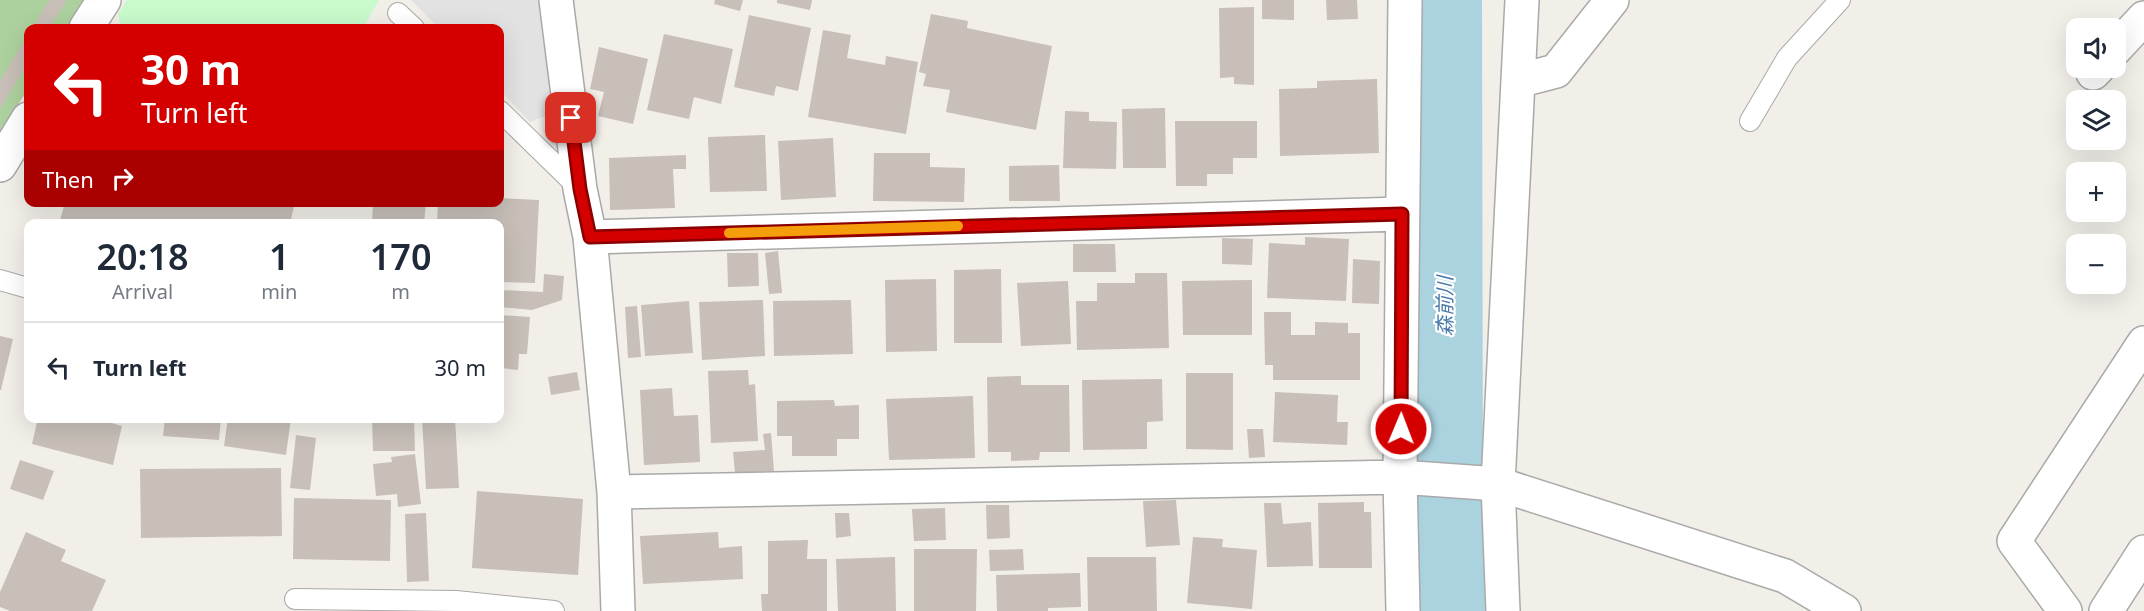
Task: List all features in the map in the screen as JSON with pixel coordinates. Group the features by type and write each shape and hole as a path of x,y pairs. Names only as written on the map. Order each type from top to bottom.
{"street":[{"path":"89,24 104,0"},
{"path":"556,0 580,189 590,237 614,492 618,611"},
{"path":"1403,611 1400,477 1405,0"},
{"path":"1503,611 1498,484 1522,0"},
{"path":"1518,81 1556,71 1612,0"},
{"path":"2126,37 2144,18"},
{"path":"0,165 24,126"},
{"path":"590,237 1402,214"},
{"path":"2065,611 2014,541 2144,343"},
{"path":"614,492 1400,477 1498,484 1785,576 1844,611"},
{"path":"2106,611 2144,552"}],"lane":[{"path":"1750,121 1787,58 1840,0"},
{"path":"399,14 410,24"},
{"path":"504,115 580,189"},
{"path":"0,280 24,287"},
{"path":"295,599 456,601 554,611"}],"green space":[{"path":"0,0 85,0 70,24 24,24 24,95 0,133"},
{"path":"127,0 379,0 365,24 120,24 118,14"}],"shaded area":[{"path":"411,0 538,0 553,113 530,122 504,94 504,24 435,24"}],"building":[{"path":"49,0 67,0 52,24 34,24"},
{"path":"715,0 743,0 740,11 714,4"},
{"path":"777,0 812,0 810,10 777,3"},
{"path":"1262,0 1294,0 1294,20 1262,19"},
{"path":"1326,0 1357,0 1358,19 1327,20"},
{"path":"1254,7 1254,85 1234,84 1234,77 1220,78 1219,8"},
{"path":"931,14 968,21 967,28 1052,46 1036,130 946,112 950,90 923,86 926,74 919,72"},
{"path":"749,15 811,28 798,91 776,86 774,96 734,87"},
{"path":"823,30 851,35 847,58 885,65 886,56 918,62 906,134 808,117"},
{"path":"664,34 733,49 721,104 694,97 689,119 647,110"},
{"path":"24,41 24,70 0,109 0,81"},
{"path":"599,47 648,59 633,124 598,116 604,92 590,89"},
{"path":"1377,79 1379,153 1280,156 1279,89 1317,88 1317,81"},
{"path":"1165,108 1166,168 1123,168 1122,109"},
{"path":"1065,111 1089,112 1089,121 1117,122 1116,169 1063,168"},
{"path":"1175,121 1257,121 1257,158 1233,158 1233,174 1207,174 1207,186 1176,186"},
{"path":"765,135 767,191 710,192 708,137"},
{"path":"833,138 836,197 781,200 778,141"},
{"path":"874,153 930,153 930,167 965,168 964,202 873,201"},
{"path":"686,155 686,169 673,169 675,208 610,210 609,158"},
{"path":"1059,165 1060,201 1009,201 1009,166"},
{"path":"504,198 539,200 535,283 504,282 504,219 437,219 438,207 504,207"},
{"path":"64,207 294,207 291,219 60,219"},
{"path":"373,207 426,207 424,219 372,219"},
{"path":"1305,237 1349,239 1346,301 1267,298 1269,243 1305,245"},
{"path":"1222,238 1253,239 1252,265 1222,264"},
{"path":"1073,244 1115,244 1116,272 1073,272"},
{"path":"778,251 782,293 769,294 765,253"},
{"path":"727,253 758,253 759,286 728,287"},
{"path":"1353,259 1380,261 1379,304 1352,303"},
{"path":"1001,269 1002,343 954,343 954,270"},
{"path":"1135,273 1167,273 1169,348 1077,350 1076,301 1097,301 1097,283 1135,283"},
{"path":"544,274 564,276 562,300 532,310 504,307 504,290 543,292"},
{"path":"936,279 937,351 886,352 885,280"},
{"path":"1252,280 1252,335 1183,335 1182,281"},
{"path":"1068,281 1071,344 1021,346 1017,283"},
{"path":"763,300 765,356 702,360 699,302"},
{"path":"851,300 853,354 774,356 773,301"},
{"path":"689,301 693,353 645,356 641,305"},
{"path":"637,306 641,357 628,358 625,307"},
{"path":"1264,312 1291,312 1291,335 1315,335 1315,322 1348,323 1348,333 1360,333 1360,380 1273,380 1273,365 1265,365"},
{"path":"504,315 530,317 527,354 519,354 518,370 504,368"},
{"path":"0,336 13,339 1,390 0,390"},
{"path":"748,370 749,385 755,384 758,441 711,443 708,371"},
{"path":"577,372 580,390 551,395 548,377"},
{"path":"1186,373 1233,373 1233,450 1186,449"},
{"path":"1021,376 1021,385 1069,385 1070,452 1040,452 1039,460 1011,461 1011,452 988,452 987,377"},
{"path":"1162,379 1163,421 1147,422 1147,449 1083,450 1082,380"},
{"path":"672,388 674,416 698,415 700,462 644,465 640,390"},
{"path":"1275,392 1338,395 1337,422 1348,422 1347,445 1273,442"},
{"path":"973,396 975,458 889,460 886,399"},
{"path":"834,400 835,406 859,405 859,439 837,439 837,456 792,456 792,436 777,436 777,401"},
{"path":"37,423 112,423 122,426 113,465 32,444"},
{"path":"164,423 221,423 219,440 163,436"},
{"path":"227,423 290,423 286,455 224,446"},
{"path":"372,423 414,423 415,451 373,451"},
{"path":"422,423 455,423 459,488 426,489"},
{"path":"1247,429 1263,429 1265,457 1249,458"},
{"path":"771,433 774,471 735,473 733,452 765,450 763,434"},
{"path":"296,435 316,438 310,490 290,488"},
{"path":"415,454 421,504 398,507 397,494 376,496 373,464 392,462 391,457"},
{"path":"20,460 54,471 43,500 10,489"},
{"path":"281,468 282,536 141,538 140,469"},
{"path":"477,491 583,499 578,575 472,568"},
{"path":"294,498 391,500 390,561 293,559"},
{"path":"1176,500 1180,545 1146,547 1143,501"},
{"path":"1364,502 1364,512 1371,512 1372,568 1319,568 1318,503"},
{"path":"1264,503 1281,503 1283,524 1311,522 1313,566 1267,567"},
{"path":"986,505 1009,505 1010,538 987,539"},
{"path":"945,508 946,540 914,541 912,509"},
{"path":"426,513 429,581 407,582 405,514"},
{"path":"835,513 849,513 851,536 836,538"},
{"path":"26,532 66,550 61,561 106,580 92,611 10,611 0,607 0,592"},
{"path":"718,532 719,548 742,546 743,579 643,584 640,536"},
{"path":"1193,537 1223,539 1222,547 1257,550 1252,609 1187,603"},
{"path":"808,540 807,559 827,559 827,611 762,611 761,594 768,594 768,541"},
{"path":"914,549 977,549 976,611 914,611"},
{"path":"1023,549 1024,570 990,571 989,550"},
{"path":"895,557 896,611 838,611 836,559"},
{"path":"1087,557 1156,557 1157,611 1088,611"},
{"path":"1080,573 1081,607 1048,608 1048,611 997,611 996,575"}],"waterway":[{"name":"森前川","path":"1442,0 1443,527 1446,611"}],"slow traffic":[{"path":"729,233 958,226"}],"route":[{"path":"571,118 580,189 590,237 1402,214 1401,429"}]}
